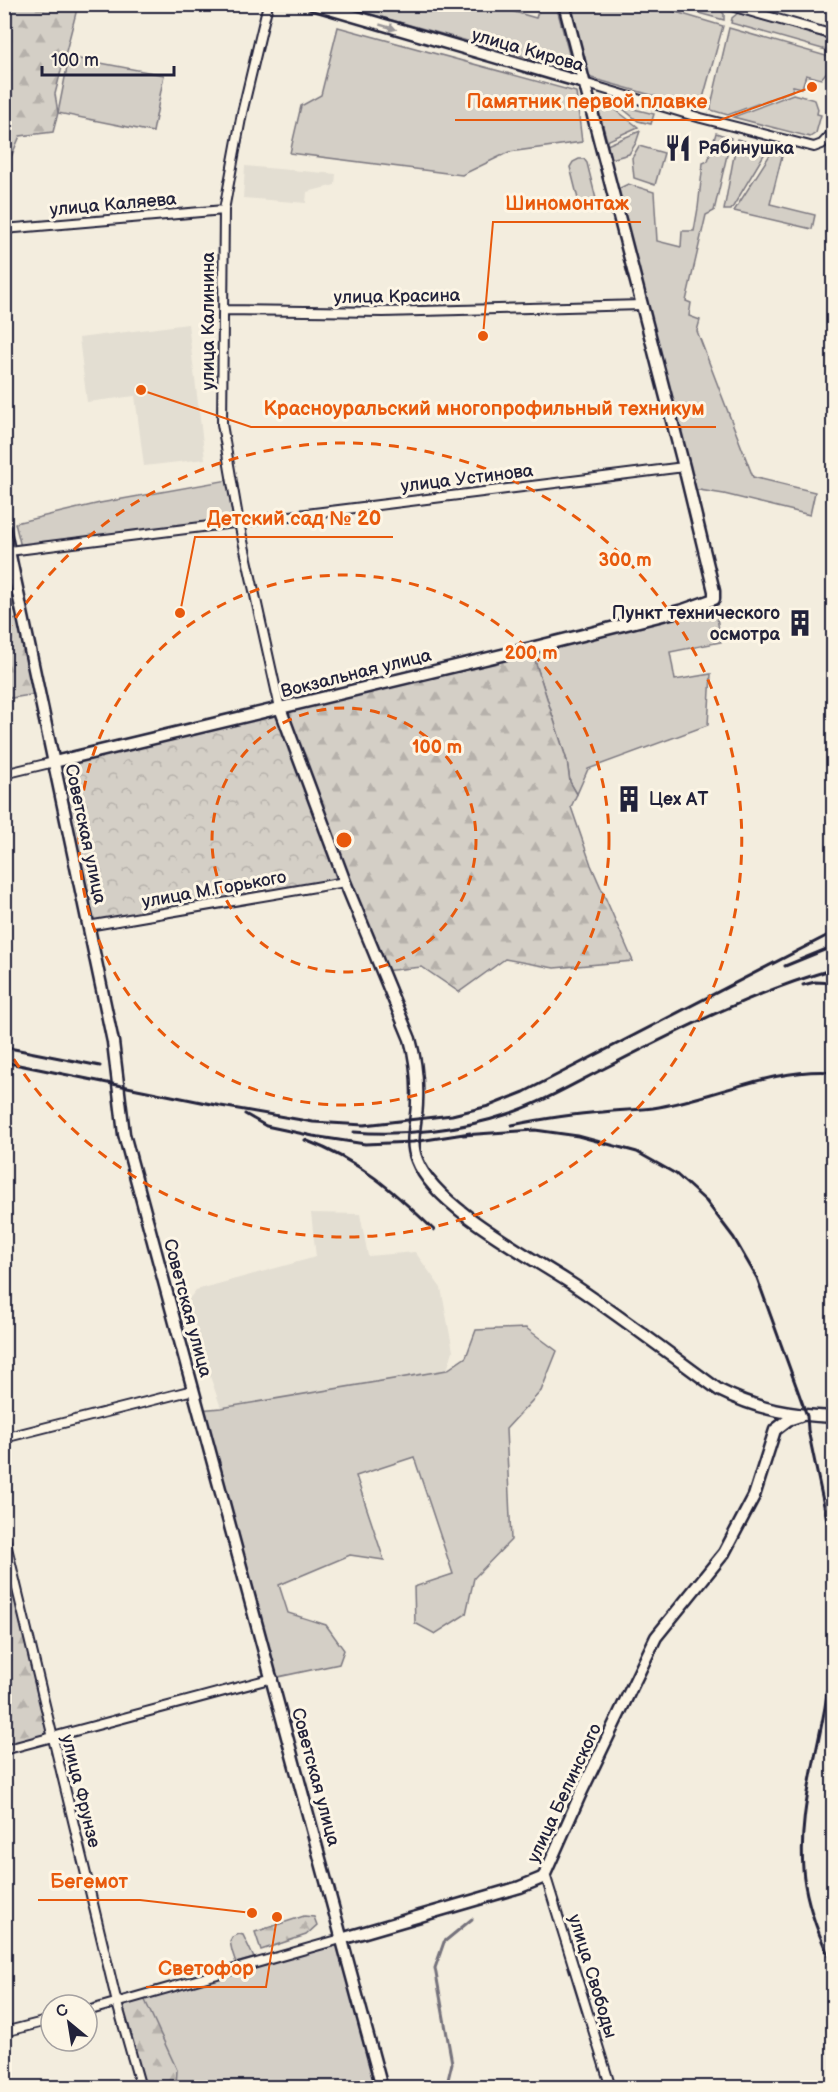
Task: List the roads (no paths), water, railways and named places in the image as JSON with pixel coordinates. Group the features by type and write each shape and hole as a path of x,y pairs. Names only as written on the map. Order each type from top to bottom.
{"street":[{"name":"улица Калинина","path":"268,4 242,113 224,210 222,424 240,523 280,708"},
{"name":"улица Кирова","path":"312,4 701,118 814,147 822,144 834,131"},
{"path":"564,4 684,467"},
{"path":"724,4 834,35"},
{"name":"улица Каляева","path":"4,229 224,210"},
{"name":"улица Красина","path":"224,310 383,312 642,304"},
{"name":"улица Устинова","path":"7,551 684,467"},
{"name":"Вокзальная улица","path":"4,774 629,623 714,599 684,467"},
{"name":"Советская улица","path":"4,527 7,551 113,1042 124,1134 273,1678 382,2088"},
{"path":"280,708 345,882 400,1012 413,1051 417,1065 417,1103 413,1143 416,1157 429,1180 440,1193 474,1222 577,1287 719,1390 744,1403 800,1415 834,1417"},
{"name":"улица М.Горького","path":"88,926 345,882"},
{"path":"4,1438 193,1390"},
{"name":"улица Белинского","path":"99,2008 520,1887 542,1878 656,1636 724,1553 754,1496 775,1430 788,1420 800,1415"},
{"name":"улица Фрунзе","path":"4,1535 117,2003 141,2088"},
{"path":"4,1750 273,1678"},
{"name":"улица Свободы","path":"545,1874 611,2088"},
{"path":"4,2032 39,2023"}],"waterway":[{"path":"446,2088 452,2063 435,1968 444,1942 472,1919"}],"railway":[{"path":"4,1062 221,1106 313,1122 364,1125 452,1115 489,1106 524,1092 834,932"},
{"path":"785,966 834,946"},
{"path":"354,1132 392,1133 452,1128 508,1114 547,1098 720,1011 776,988 834,969"},
{"path":"803,985 815,982 834,983"},
{"path":"4,1047 100,1066"},
{"path":"512,1125 580,1114 653,1108 788,1074 834,1072"},
{"path":"245,1114 266,1126 365,1144 413,1142 470,1133"},
{"path":"463,1135 535,1130 578,1136 637,1152 676,1174 706,1201 734,1238 757,1278 807,1416 834,1553"},
{"path":"305,1140 360,1167 404,1202 434,1230"},
{"path":"834,1629 825,1707 802,1840 807,1895 816,1927 834,1967"}],"place":[{"name":"Памятник первой плавке","path":"812,87"},
{"name":"Рябинушка","path":"678,148"},
{"name":"Шиномонтаж","path":"483,336"},
{"name":"Красноуральский многопрофильный техникум","path":"141,390"},
{"name":"Детский сад № 20","path":"180,613"},
{"name":"Пункт технического осмотра","path":"800,623"},
{"name":"Цех АТ","path":"629,799"},
{"name":"Бегемот","path":"252,1913"},
{"name":"Светофор","path":"277,1917"}]}
